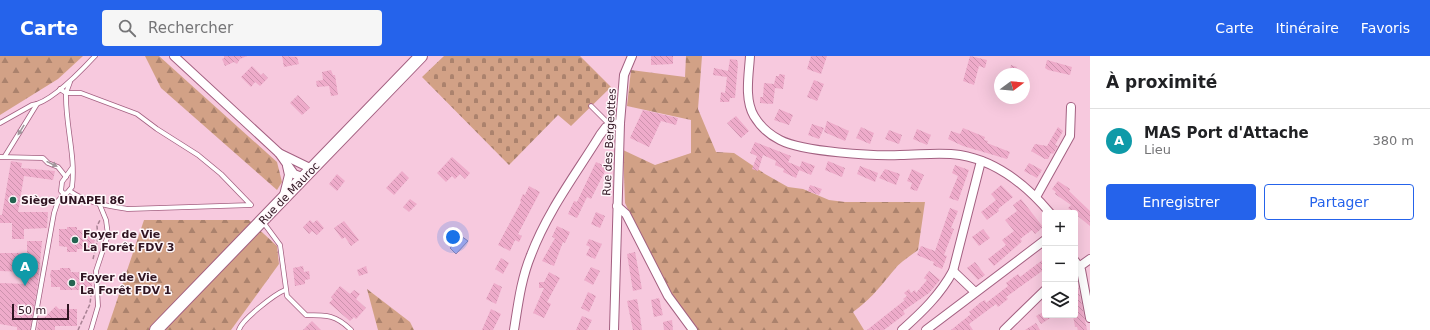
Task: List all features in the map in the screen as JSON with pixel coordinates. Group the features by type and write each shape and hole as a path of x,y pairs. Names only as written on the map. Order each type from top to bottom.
{"street":[{"path":"174,56 279,153 308,173"},
{"name":"Rue de Mauroc","path":"156,330 421,56"},
{"name":"Rue des Bergeottes","path":"614,330 620,123 624,75 632,56"},
{"path":"750,56 748,97 754,115 767,132 780,140 806,148 871,155 952,154 981,161 1013,178 1036,197 1047,210"},
{"path":"1036,197 1070,136 1071,107"},
{"path":"514,330 521,288 530,255 543,226 600,135 606,127 620,123"},
{"path":"279,153 286,165 294,174 308,173"},
{"path":"902,330 929,305 944,287 954,271 981,161"},
{"path":"283,198 288,180 286,165"},
{"path":"617,206 626,214 668,296 693,330"},
{"path":"926,330 1042,242"},
{"path":"1078,265 1090,259"},
{"path":"1078,270 1085,286 1090,317"},
{"path":"954,271 975,292"},
{"path":"1004,330 1042,293"}],"lane":[{"path":"0,124 32,105 37,104 60,89 95,56"},
{"path":"33,330 49,234 56,207 64,194 70,191 73,182 66,109 66,93 70,81"},
{"path":"60,89 66,93 81,93 137,114 157,129 198,155 220,174 251,205 128,209 79,198 70,191"},
{"path":"5,156 37,104"},
{"path":"591,106 610,125"},
{"path":"0,157 43,158 48,163 58,167 66,177"},
{"path":"64,194 61,191 62,182 72,167"},
{"path":"91,330 98,306 96,271 108,235 106,220 99,203"},
{"path":"261,221 280,245 283,255 285,290 287,296 306,315 324,314 338,319 351,330"},
{"path":"239,330 245,321 278,293 285,290"}],"green space":[{"path":"0,56 83,56 58,79 0,115"},
{"path":"145,56 159,56 277,162 282,182 277,190 161,88"},
{"path":"444,56 580,56 611,87 571,126 558,115 509,165 422,77"},
{"path":"686,56 702,56 698,109 716,152 734,153 765,174 788,187 803,189 829,200 845,202 925,202 918,250 899,264 879,288 853,312 864,330 693,330 668,296 625,203 623,150 655,165 691,153 691,120 627,106 631,70 685,77"},
{"path":"144,220 249,220 277,246 279,264 231,330 107,330"},
{"path":"367,289 410,322 414,330 378,330"}],"shaded area":[{"path":"461,236 468,241 456,254 450,248"}],"building":[{"path":"224,56 247,56 240,59 237,64 234,62 225,66 222,59"},
{"path":"282,56 297,57 299,64 284,67"},
{"path":"651,56 673,56 673,64 651,65"},
{"path":"811,56 827,56 821,74 807,69"},
{"path":"970,56 987,60 985,68 979,66 974,85 963,81"},
{"path":"730,59 737,60 738,64 735,98 730,98 729,102 720,102 721,92 725,93 727,77 713,75 714,68 728,71"},
{"path":"1047,60 1072,67 1070,75 1048,70 1045,68"},
{"path":"1011,65 1017,67 1017,68 1010,68"},
{"path":"252,66 261,75 263,73 268,78 260,86 255,82 251,87 241,77"},
{"path":"331,70 333,75 335,75 338,95 331,96 329,86 317,87 316,81 323,80 322,72"},
{"path":"779,74 785,75 783,89 775,88 773,104 760,103 760,97 763,97 764,83 774,84 776,76 779,76"},
{"path":"814,80 824,84 817,101 807,97"},
{"path":"298,95 310,108 302,115 290,103"},
{"path":"779,109 793,115 789,125 774,120"},
{"path":"643,110 678,118 676,125 661,121 649,147 630,138"},
{"path":"736,116 749,131 741,138 727,123"},
{"path":"827,121 849,131 845,141 824,132"},
{"path":"812,124 824,128 819,139 808,135"},
{"path":"861,127 874,133 870,144 856,138"},
{"path":"1058,127 1063,131 1055,145 1058,146 1053,154 1051,153 1048,159 1045,159 1031,151 1035,144 1047,146"},
{"path":"963,128 985,137 984,140 988,141 987,143 1010,152 1007,159 963,146 948,139 951,131 960,134"},
{"path":"917,129 931,135 927,145 913,139"},
{"path":"889,130 902,135 899,144 885,139"},
{"path":"755,142 791,156 788,162 800,167 802,161 815,166 811,175 799,170 796,178 783,172 784,169 775,165 776,161 763,155 758,171 752,169 757,156 750,153"},
{"path":"452,157 470,173 465,179 460,174 455,179 452,176 446,182 437,173"},
{"path":"11,161 22,163 21,168 55,171 53,180 24,176 18,212 48,212 47,228 24,229 24,239 12,239 12,223 0,223 0,215 2,215"},
{"path":"828,161 845,168 842,177 825,170"},
{"path":"596,162 607,167 591,199 587,197 577,218 568,214 574,201 577,202"},
{"path":"1029,163 1042,170 1037,178 1024,171"},
{"path":"955,165 969,170 958,201 949,198 958,176 952,173"},
{"path":"860,166 878,173 875,182 857,174"},
{"path":"885,169 900,174 896,185 879,178"},
{"path":"912,169 924,175 917,191 910,189 912,183 907,181"},
{"path":"402,171 409,178 394,195 386,188"},
{"path":"337,174 345,181 337,191 329,184"},
{"path":"1058,181 1070,189 1069,191 1090,211 1090,226 1078,216 1078,210 1070,210 1068,208 1071,205 1055,194 1056,192 1052,189"},
{"path":"810,185 822,189 819,195 808,191"},
{"path":"1001,185 1013,197 998,209 999,211 987,220 981,212 996,200 991,194"},
{"path":"529,186 540,192 518,234 522,236 519,242 515,240 510,251 498,245 521,202 520,201 523,194 525,195"},
{"path":"410,199 417,204 409,212 403,207"},
{"path":"1021,199 1042,226 1042,228 1035,234 1032,230 1020,239 1022,241 994,266 988,259 1006,245 1002,240 1014,231 1005,220 1017,211 1013,205"},
{"path":"950,208 958,211 951,228 954,229 944,255 947,256 942,269 933,265 934,262 917,255 921,246 935,251"},
{"path":"596,212 605,216 600,228 591,224"},
{"path":"310,220 313,223 317,220 324,228 317,235 312,231 309,234 303,227"},
{"path":"344,221 359,240 351,246 345,237 342,239 334,228"},
{"path":"557,226 570,232 565,243 563,242 554,266 542,261 555,238 552,237"},
{"name":"Foyer de Vie La Forêt FDV 3","path":"67,227 77,227 77,230 95,231 94,249 77,249 77,252 67,252 67,247 59,246 59,229 67,229"},
{"path":"983,229 990,238 979,246 972,237"},
{"path":"589,239 602,244 595,259 586,255 590,247 586,245"},
{"path":"27,241 42,241 38,283 30,330 17,330 17,327 0,324 0,283 26,284 28,272 0,271 0,253 27,253"},
{"path":"635,252 642,289 633,291 627,254"},
{"path":"501,258 509,263 503,274 495,269"},
{"path":"1042,260 1042,271 1006,297 1008,299 998,307 996,304 969,324 973,330 951,330 971,314 969,312 981,302 985,300 986,303 1008,286 1006,283 1018,274 1020,277"},
{"path":"975,262 985,275 978,280 967,268"},
{"path":"303,266 304,272 309,271 310,279 305,280 305,284 295,286 293,268"},
{"path":"366,266 368,273 359,276 357,270"},
{"path":"591,267 600,271 593,285 584,280"},
{"name":"Foyer de Vie La Forêt FDV 1","path":"60,268 70,268 71,272 92,273 92,290 60,290 60,287 51,287 51,270 60,270"},
{"path":"929,271 940,280 929,293 903,311 905,314 884,330 867,330 905,300 903,299 907,296 904,293 909,289 911,293 915,290 916,293 927,280 924,278"},
{"path":"549,272 560,278 547,302 551,304 544,318 533,313 544,288 539,288 539,282 544,282"},
{"path":"494,283 502,287 496,304 486,299"},
{"path":"340,286 350,294 354,290 360,294 356,299 366,308 356,319 354,317 350,321 329,303 333,299 331,297"},
{"path":"1078,286 1087,330 1078,330 1077,327 1075,327 1074,318 1078,318"},
{"path":"588,292 596,296 589,312 581,308"},
{"path":"659,298 663,315 654,317 651,300"},
{"path":"637,299 642,330 633,330 627,301"},
{"path":"56,306 59,309 77,309 77,326 55,326 55,330 37,330 39,318 45,317"},
{"path":"491,309 501,314 493,330 482,330"},
{"path":"1042,313 1042,318 1050,318 1041,324 1036,316"},
{"path":"582,316 592,320 587,330 576,330"},
{"path":"672,320 673,330 664,330 663,322"},
{"path":"312,321 321,330 303,330"},
{"path":"1036,323 1040,330 1025,330"}],"place":[{"name":"Siège UNAPEI 86","path":"13,200"},
{"name":"Foyer de Vie La Forêt FDV 3","path":"75,240"},
{"name":"Foyer de Vie La Forêt FDV 1","path":"72,283"},
{"name":"MAS Port d'Attache","path":"25,286"}]}
